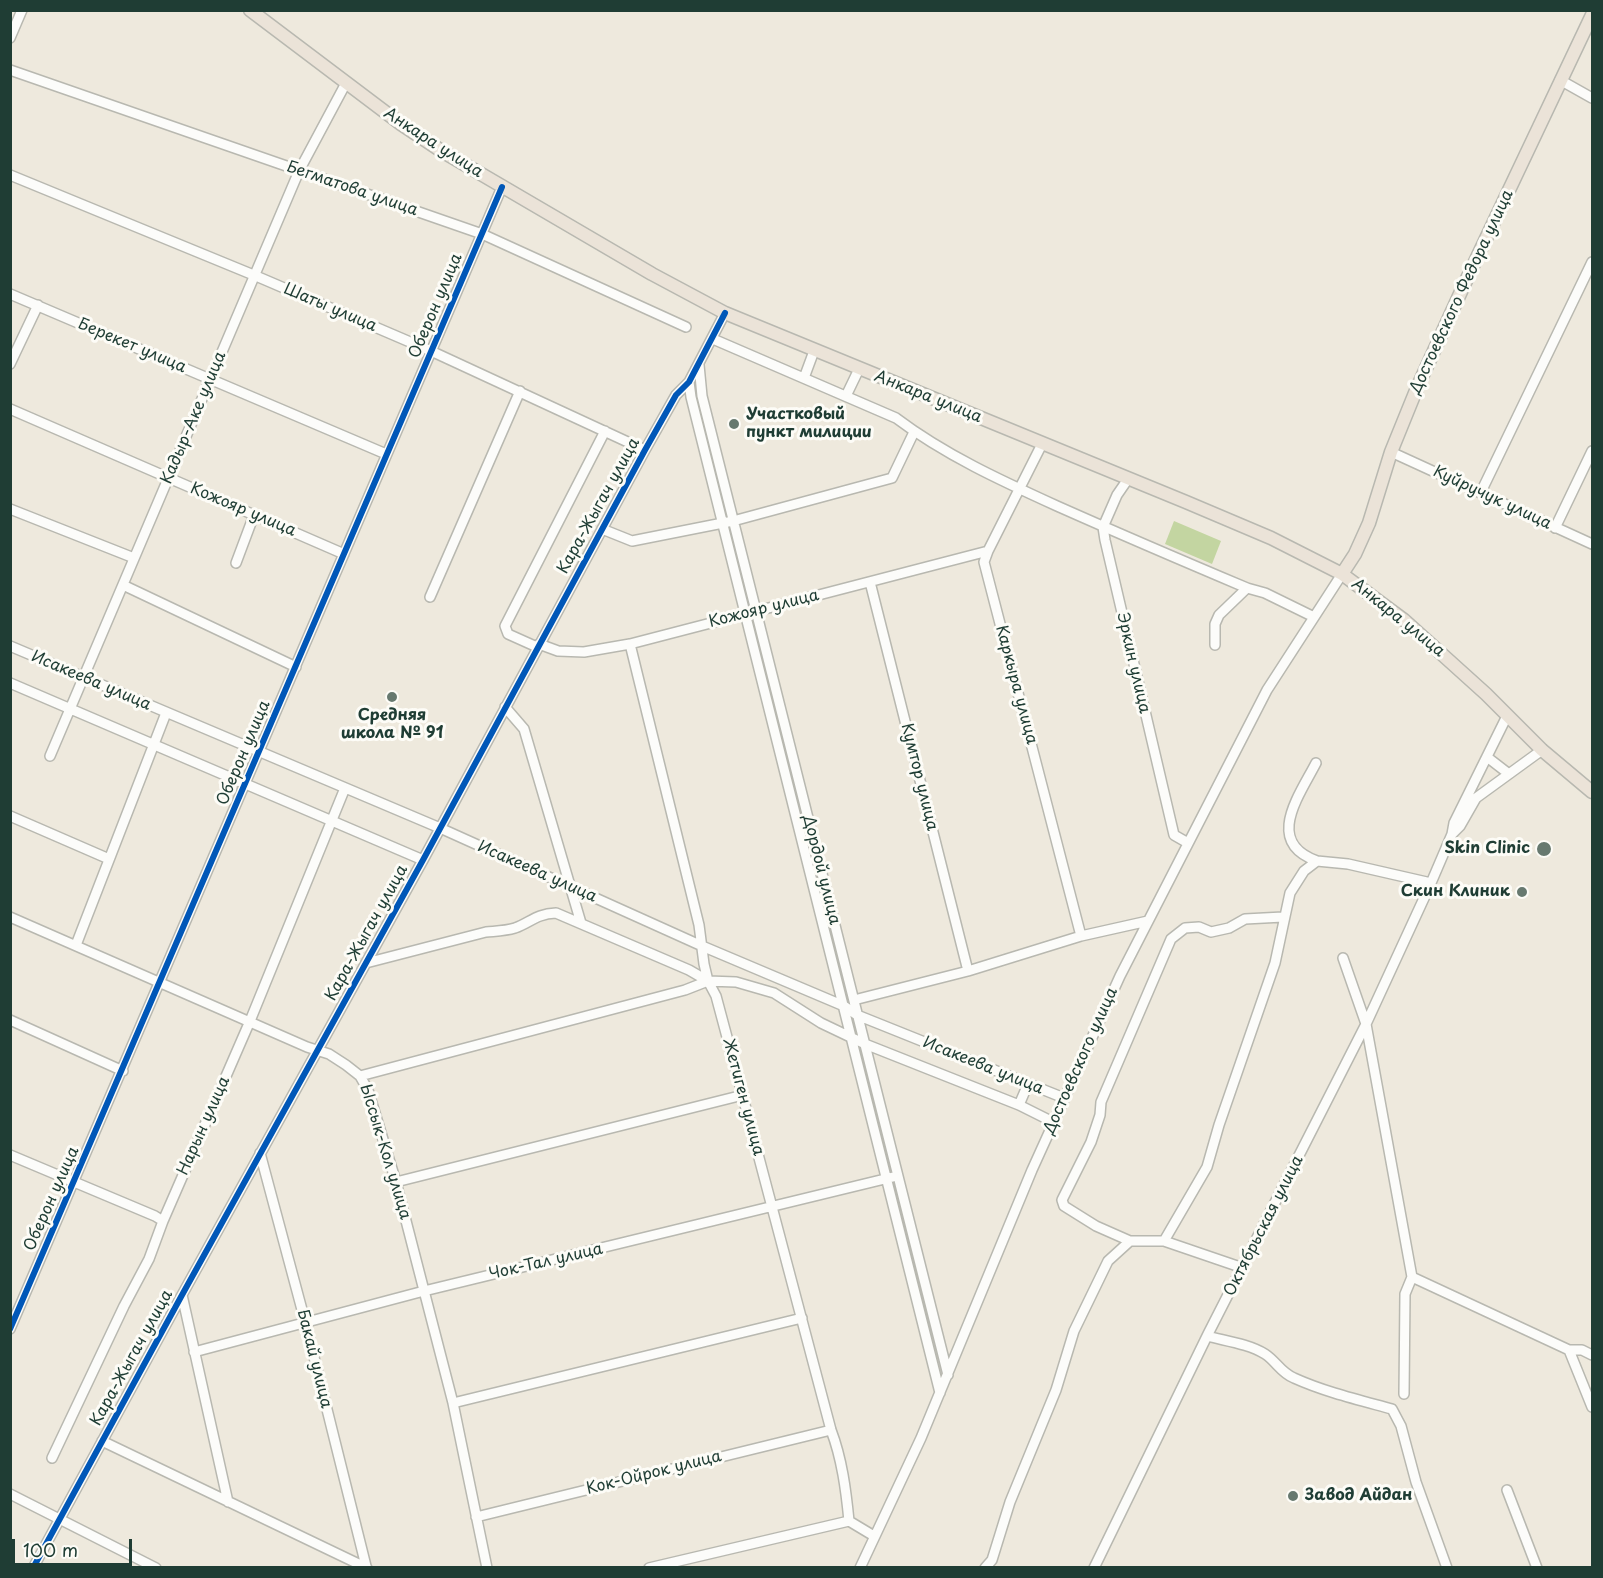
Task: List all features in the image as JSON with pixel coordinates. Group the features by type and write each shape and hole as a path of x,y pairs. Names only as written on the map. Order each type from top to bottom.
{"main road":[{"name":"Анкара улица","path":"250,10 401,124 502,187 652,274 725,313 1271,538 1342,574 1404,620 1486,694 1542,750 1593,792"},
{"name":"Достоевского Федора улица","path":"1342,574 1355,554 1369,523 1392,452 1426,367 1560,80 1593,15"}],"street":[{"path":"10,38 22,10"},
{"name":"Бегматова улица","path":"10,70 482,234 686,327"},
{"path":"1560,80 1593,98"},
{"name":"Кадыр-Аке улица","path":"50,756 299,171 346,83"},
{"name":"Шаты улица","path":"10,175 431,351 645,450"},
{"name":"Оберон улица","path":"10,1329 502,187"},
{"path":"1481,492 1593,262"},
{"name":"Берекет улица","path":"10,294 386,454"},
{"path":"10,364 38,305"},
{"name":"Кара-Жыгач улица","path":"33,1568 423,860 645,450 680,391 689,382 725,313"},
{"path":"712,339 896,418 914,432 957,457 1020,489 1103,527 1247,588 1265,593 1314,617"},
{"path":"804,378 814,351"},
{"name":"Дордой улица","path":"699,363 702,396 948,1376"},
{"path":"846,396 859,369"},
{"name":"Дордой улица","path":"689,382 940,1393"},
{"path":"680,391 691,397"},
{"path":"430,597 520,392"},
{"name":"Кожояр улица","path":"10,409 344,554"},
{"name":"Кожояр улица","path":"605,431 505,626 508,634 558,651 584,652 630,644 988,551"},
{"path":"602,529 632,541 723,524 892,478 914,432"},
{"name":"Каркыра улица","path":"1042,444 984,562 1081,936"},
{"path":"1555,528 1593,451"},
{"name":"Куйручук улица","path":"1392,452 1593,544"},
{"path":"1103,527 1117,495 1128,479"},
{"path":"10,509 134,558"},
{"path":"236,563 254,515"},
{"name":"Эркин улица","path":"1103,527 1174,835 1188,843"},
{"name":"Достоевского улица","path":"860,1568 948,1376 1053,1122 1120,976 1242,735 1267,690 1342,574"},
{"name":"Кумтор улица","path":"870,582 968,971"},
{"path":"123,585 296,667"},
{"path":"1215,645 1215,624 1219,615 1247,588"},
{"name":"Жетиген улица","path":"630,644 699,925 708,981 716,996 771,1208 837,1445 849,1521"},
{"name":"Исакеева улица","path":"10,646 440,828 702,946 844,1006 857,1015 1064,1098"},
{"name":"Исакеева улица","path":"10,683 423,860"},
{"path":"504,707 524,729 581,923"},
{"path":"76,945 166,713"},
{"name":"Октябрьская улица","path":"1094,1568 1207,1336 1366,1024 1431,883 1452,834 1454,823 1507,716"},
{"name":"Октябрьская улица","path":"1452,834 1460,826 1476,798 1542,750"},
{"path":"1487,757 1509,774"},
{"path":"1316,763 1290,814 1289,831 1294,848 1303,856 1317,861 1347,864 1431,883"},
{"name":"Нарын улица","path":"52,1458 124,1306 149,1259 162,1221 250,1021 345,788"},
{"path":"10,816 110,859"},
{"path":"1164,1241 1208,1167 1219,1125 1275,963 1283,917 1290,893 1304,870 1317,861"},
{"name":"Исакеева улица","path":"366,963 486,932 504,931 517,927 533,917 556,913 689,969 708,981 736,982 774,993 821,1023 852,1038 1019,1105 1053,1122"},
{"name":"Ыссык-Кол улица","path":"10,917 329,1054 360,1076 368,1090 396,1182 453,1403 487,1568"},
{"path":"1243,1268 1164,1241 1130,1241 1088,1221 1064,1206 1062,1200 1091,1142 1100,1115 1101,1102 1171,939 1185,928 1199,927 1211,932 1229,928 1245,918 1283,917"},
{"path":"854,1000 968,971 1081,936 1148,921"},
{"path":"1343,958 1366,1024 1412,1277 1405,1294 1404,1394"},
{"path":"360,1076 685,990 708,981"},
{"path":"10,1020 123,1071"},
{"path":"1019,1105 1028,1084"},
{"path":"396,1182 743,1095"},
{"name":"Бакай улица","path":"260,1153 367,1567"},
{"path":"10,1155 162,1221"},
{"name":"Чок-Тал улица","path":"194,1352 424,1291 898,1176"},
{"path":"985,1568 992,1560 1010,1502 1056,1390 1074,1331 1108,1261 1130,1241"},
{"path":"1412,1277 1569,1350 1582,1350 1593,1355"},
{"path":"182,1294 228,1502"},
{"path":"453,1403 802,1318"},
{"path":"1207,1336 1256,1349 1268,1355 1281,1370 1293,1378 1339,1395 1392,1409 1401,1426 1416,1482 1447,1568"},
{"path":"940,1348 952,1353 960,1348"},
{"path":"1569,1350 1593,1407"},
{"path":"934,1369 948,1376"},
{"name":"Кок-Ойрок улица","path":"476,1517 831,1430"},
{"path":"102,1441 367,1567"},
{"path":"1507,1490 1537,1568"},
{"path":"10,1494 156,1568"},
{"path":"649,1568 849,1521 874,1536"}],"green space":[{"path":"1174,521 1221,541 1212,564 1165,544"}],"cycle path":[{"path":"10,1329 502,187"},
{"path":"33,1568 423,860 645,450 676,395 689,382 725,313"}],"place":[{"name":"Участковый пункт милиции","path":"734,424"},
{"name":"Средняя школа № 91","path":"392,697"},
{"name":"Skin Clinic","path":"1544,849"},
{"name":"Скин Клиник","path":"1522,892"},
{"name":"Завод Айдан","path":"1293,1496"}]}
